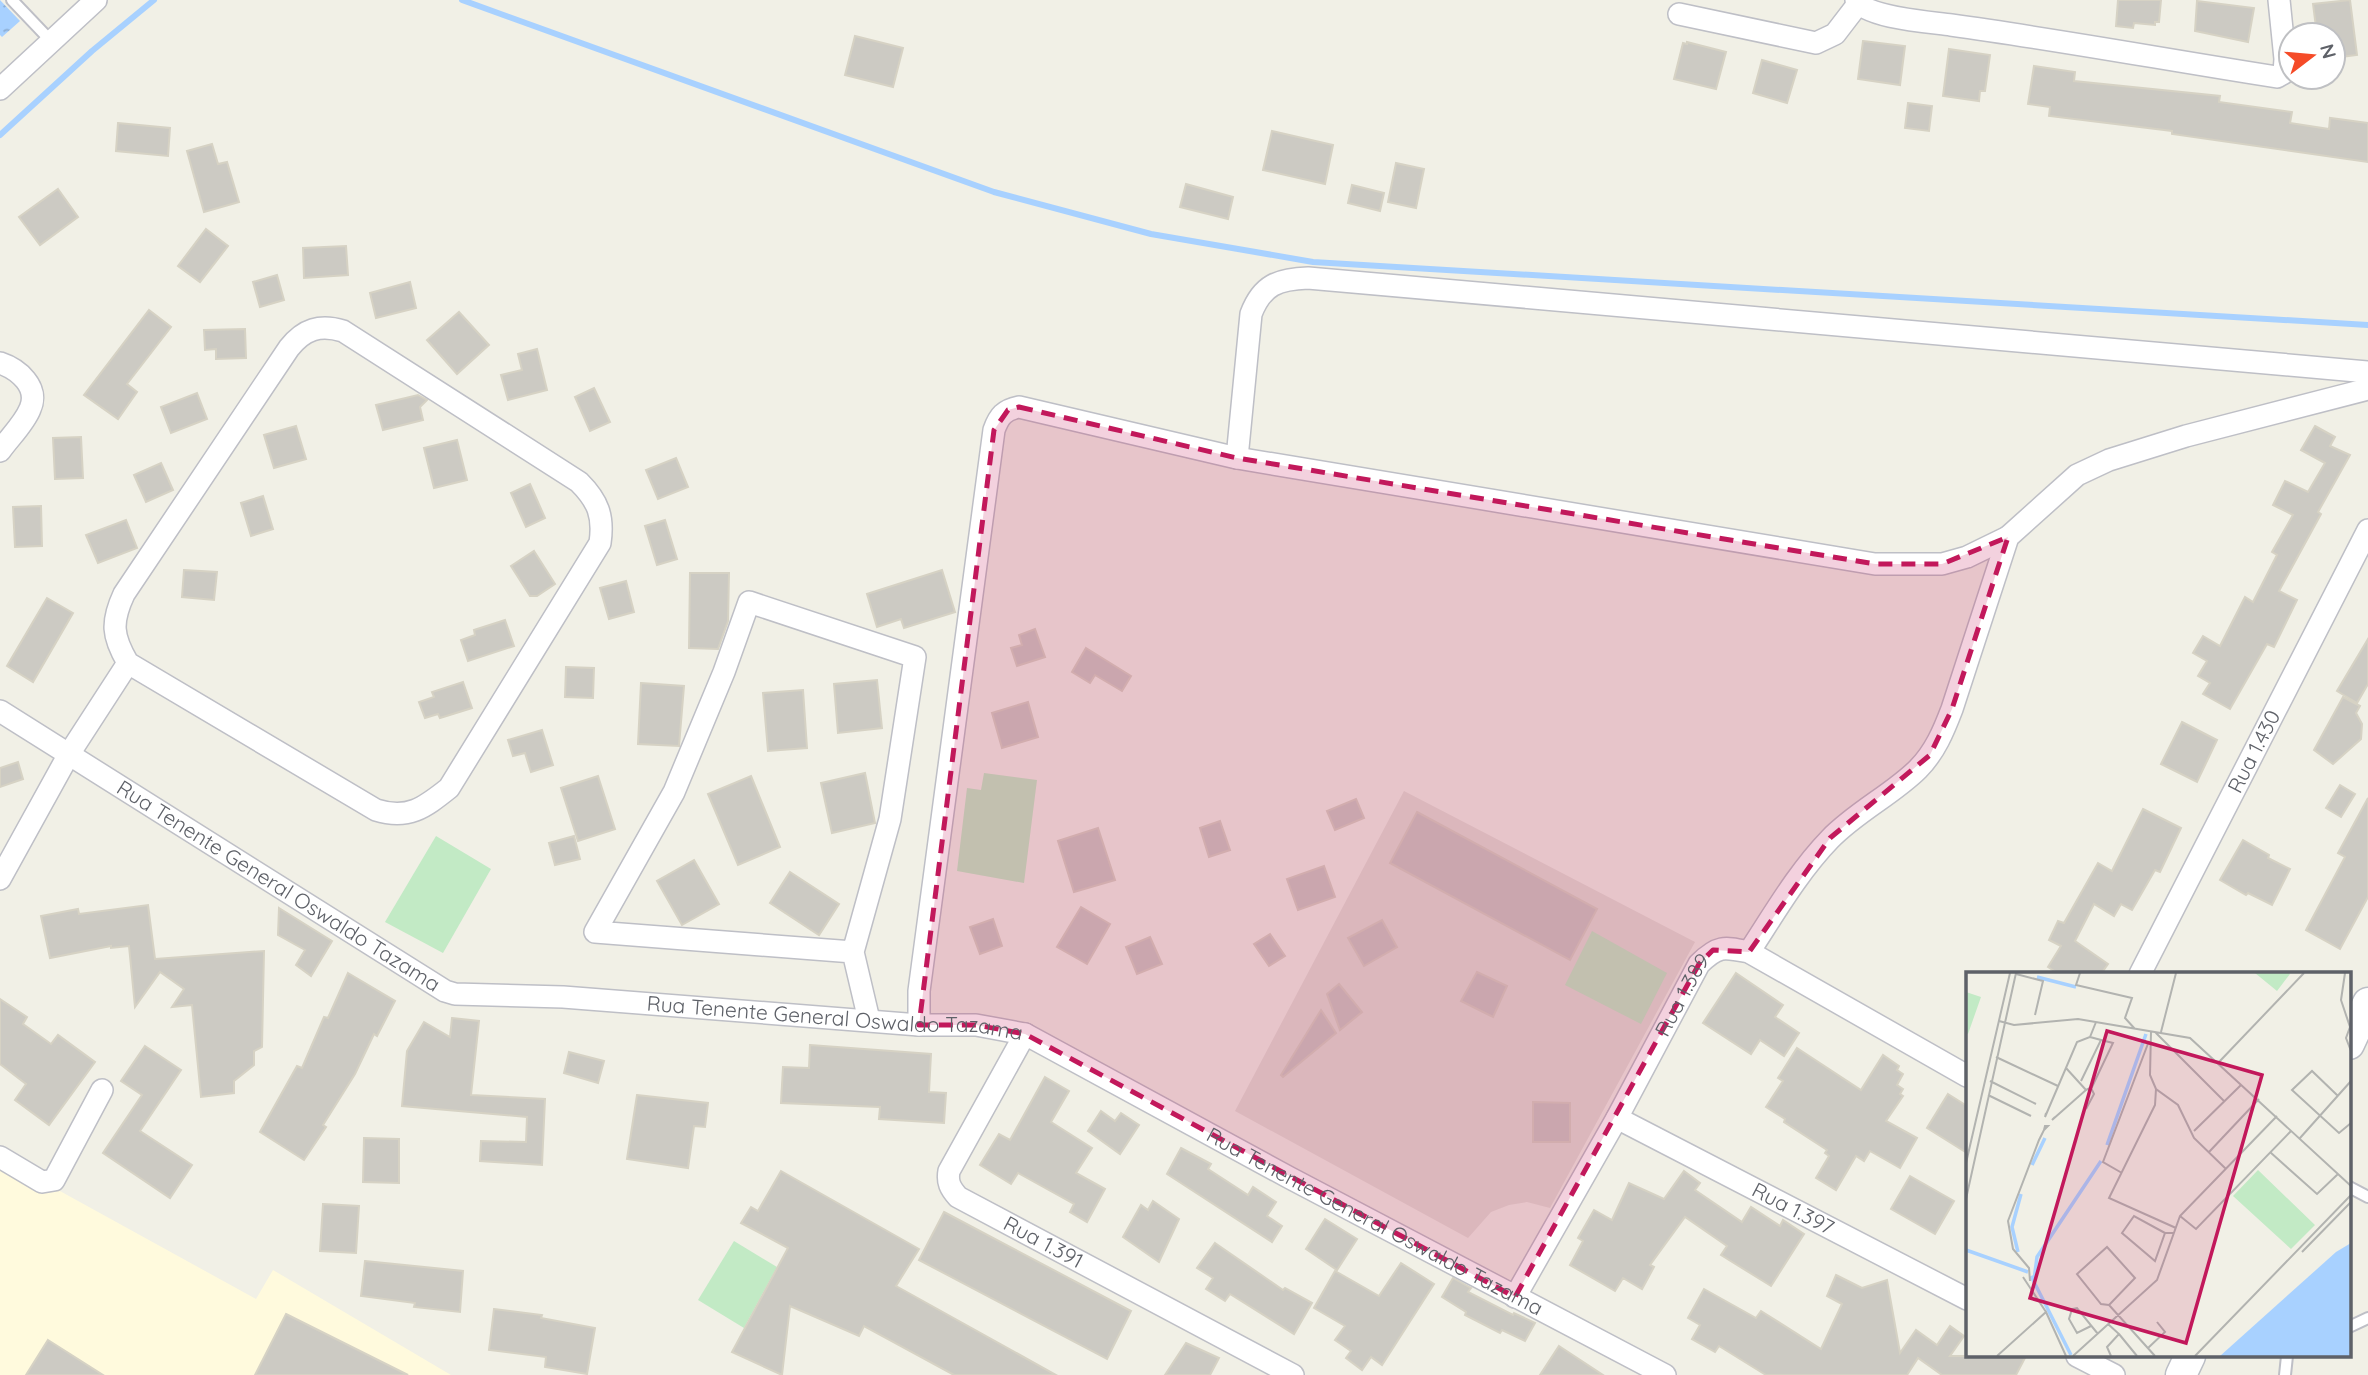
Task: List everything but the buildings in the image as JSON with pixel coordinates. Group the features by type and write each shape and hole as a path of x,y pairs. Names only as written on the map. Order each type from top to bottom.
{"main road":[{"path":"2350,1042 2368,1003"},
{"path":"2180,1375 2189,1358"}],"street":[{"path":"0,89 96,0"},
{"path":"1679,14 1816,43 1835,34 1857,2 1877,12 1925,22 2024,35 2277,77 2284,73 2285,59 2279,0"},
{"path":"1237,458 1251,314 1257,298 1270,286 1289,278 2368,372"},
{"path":"328,327 343,331 579,482 593,496 601,511 603,527 600,543 449,788 426,806 411,812 392,815 376,810 128,663 117,646 114,625 124,594 289,348 299,335 313,328 328,327"},
{"path":"0,363 12,367 27,380 32,394 32,408 0,451"},
{"path":"919,1025 919,991 994,430 999,417 1008,410 1019,407 1237,458 1875,564 1942,564 1967,557 2008,537 2077,475 2109,460 2186,436 2368,389"},
{"name":"Rua 1.430","path":"2141,972 2368,530"},
{"path":"1749,952 1793,886 1830,838 1917,770 1930,755 1942,735 1952,709 2008,537"},
{"path":"853,951 595,932 674,792 724,672 749,602 915,657 890,819 853,951 869,1020"},
{"path":"0,880 69,754 128,663"},
{"name":"Rua Tenente General Oswaldo Tazama","path":"0,711 445,991 455,994 563,998 919,1025 976,1025 1025,1034 1290,1178 1664,1375"},
{"name":"Rua 1.389","path":"1515,1297 1617,1118 1699,964 1713,950 1727,947 1749,952 1966,1075"},
{"name":"Rua 1.391","path":"1025,1034 949,1171 951,1190 958,1197 1293,1375"},
{"path":"0,1157 42,1182 54,1180 102,1090"},
{"name":"Rua 1.397","path":"1617,1118 1966,1298"},
{"path":"2081,1358 2115,1375"}],"lane":[{"path":"12,0 51,41"},
{"path":"2350,1188 2368,1197"},
{"path":"2350,1327 2368,1318"}],"highlighted area":[{"path":"1019,407 1237,458 1875,564 1942,564 2008,537 1952,709 1930,755 1830,838 1749,952 1713,950 1699,964 1515,1297 1025,1034 976,1025 919,1025 994,430 1008,410"}],"shaded area":[{"path":"1404,791 1695,942 1550,1208 1527,1202 1509,1205 1491,1212 1468,1238 1235,1111"},
{"path":"0,1158 256,1299 273,1270 451,1375 0,1375"}],"green space":[{"path":"984,773 1037,780 1024,883 957,871 967,788 981,790"},
{"path":"436,836 491,869 443,953 385,922"},
{"path":"1592,931 1667,973 1641,1024 1565,985"},
{"path":"734,1241 777,1267 744,1328 698,1300"}],"water":[{"path":"0,0 20,21 2,37 0,35"}],"waterway":[{"path":"0,135 92,51 154,0"},
{"path":"462,0 994,192 1151,234 1313,262 2368,325"}]}
